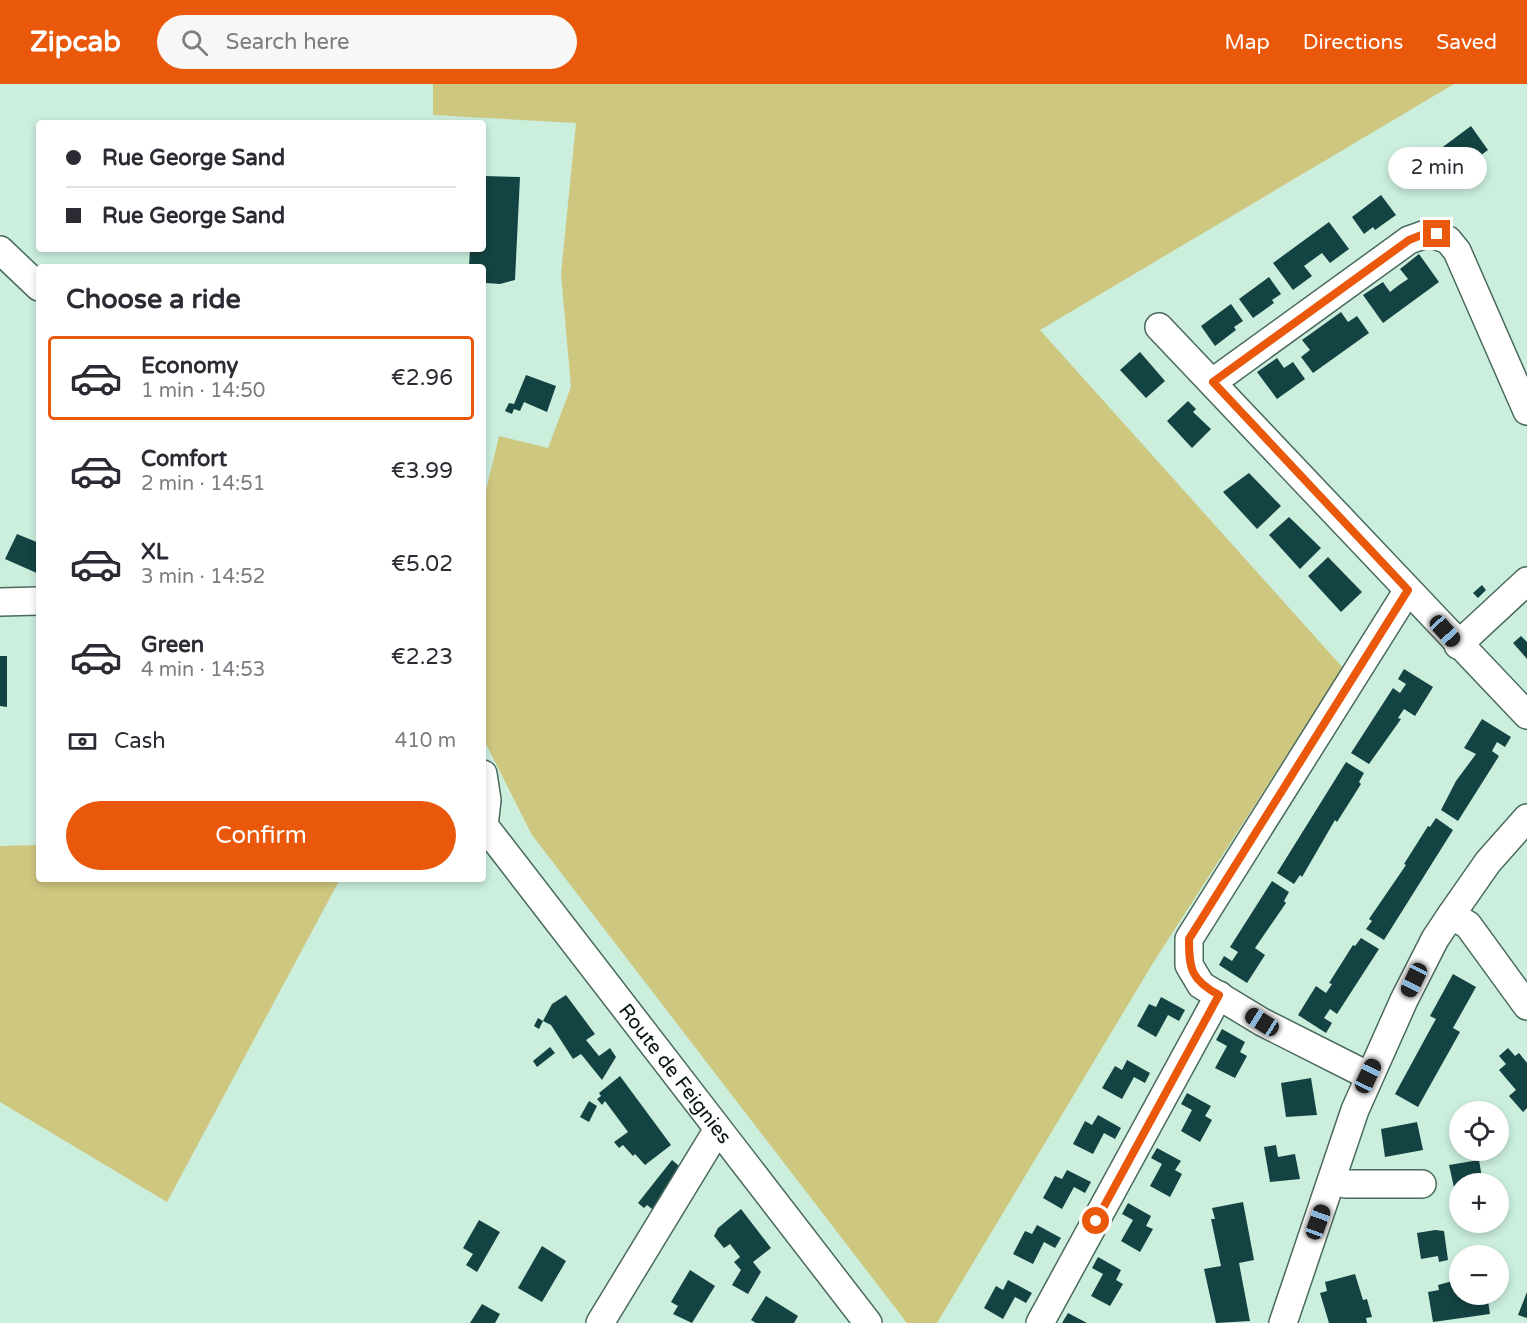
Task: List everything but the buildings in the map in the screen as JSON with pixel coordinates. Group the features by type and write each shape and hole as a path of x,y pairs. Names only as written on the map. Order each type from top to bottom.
{"street":[{"path":"1213,382 1409,240 1429,232 1448,240 1457,251 1527,411"},
{"path":"0,250 36,284"},
{"path":"1159,327 1458,645 1527,715"},
{"path":"1458,645 1527,581"},
{"path":"1368,1076 1262,1022 1201,986 1189,965 1189,939 1408,590"},
{"path":"0,602 36,601"},
{"path":"1283,1323 1368,1076 1435,939 1488,862 1527,818"},
{"name":"Route de Feignies","path":"486,828 868,1323"},
{"path":"1451,915 1468,925 1527,1006"},
{"path":"1040,1323 1219,995"},
{"path":"600,1323 718,1129"},
{"path":"1333,1179 1345,1184 1422,1185"}],"shaded area":[{"path":"433,84 1454,84 1040,330 1343,668 1153,963 937,1323 907,1323 532,835 486,744 486,490 499,436 548,448 571,387 561,274 576,123 433,115"},
{"path":"36,845 36,882 338,882 167,1202 0,1102 0,846"}],"route":[{"path":"1096,1221 1219,995 1201,986 1189,965 1189,939 1408,590 1213,382 1409,240 1429,232 1437,234"}]}
